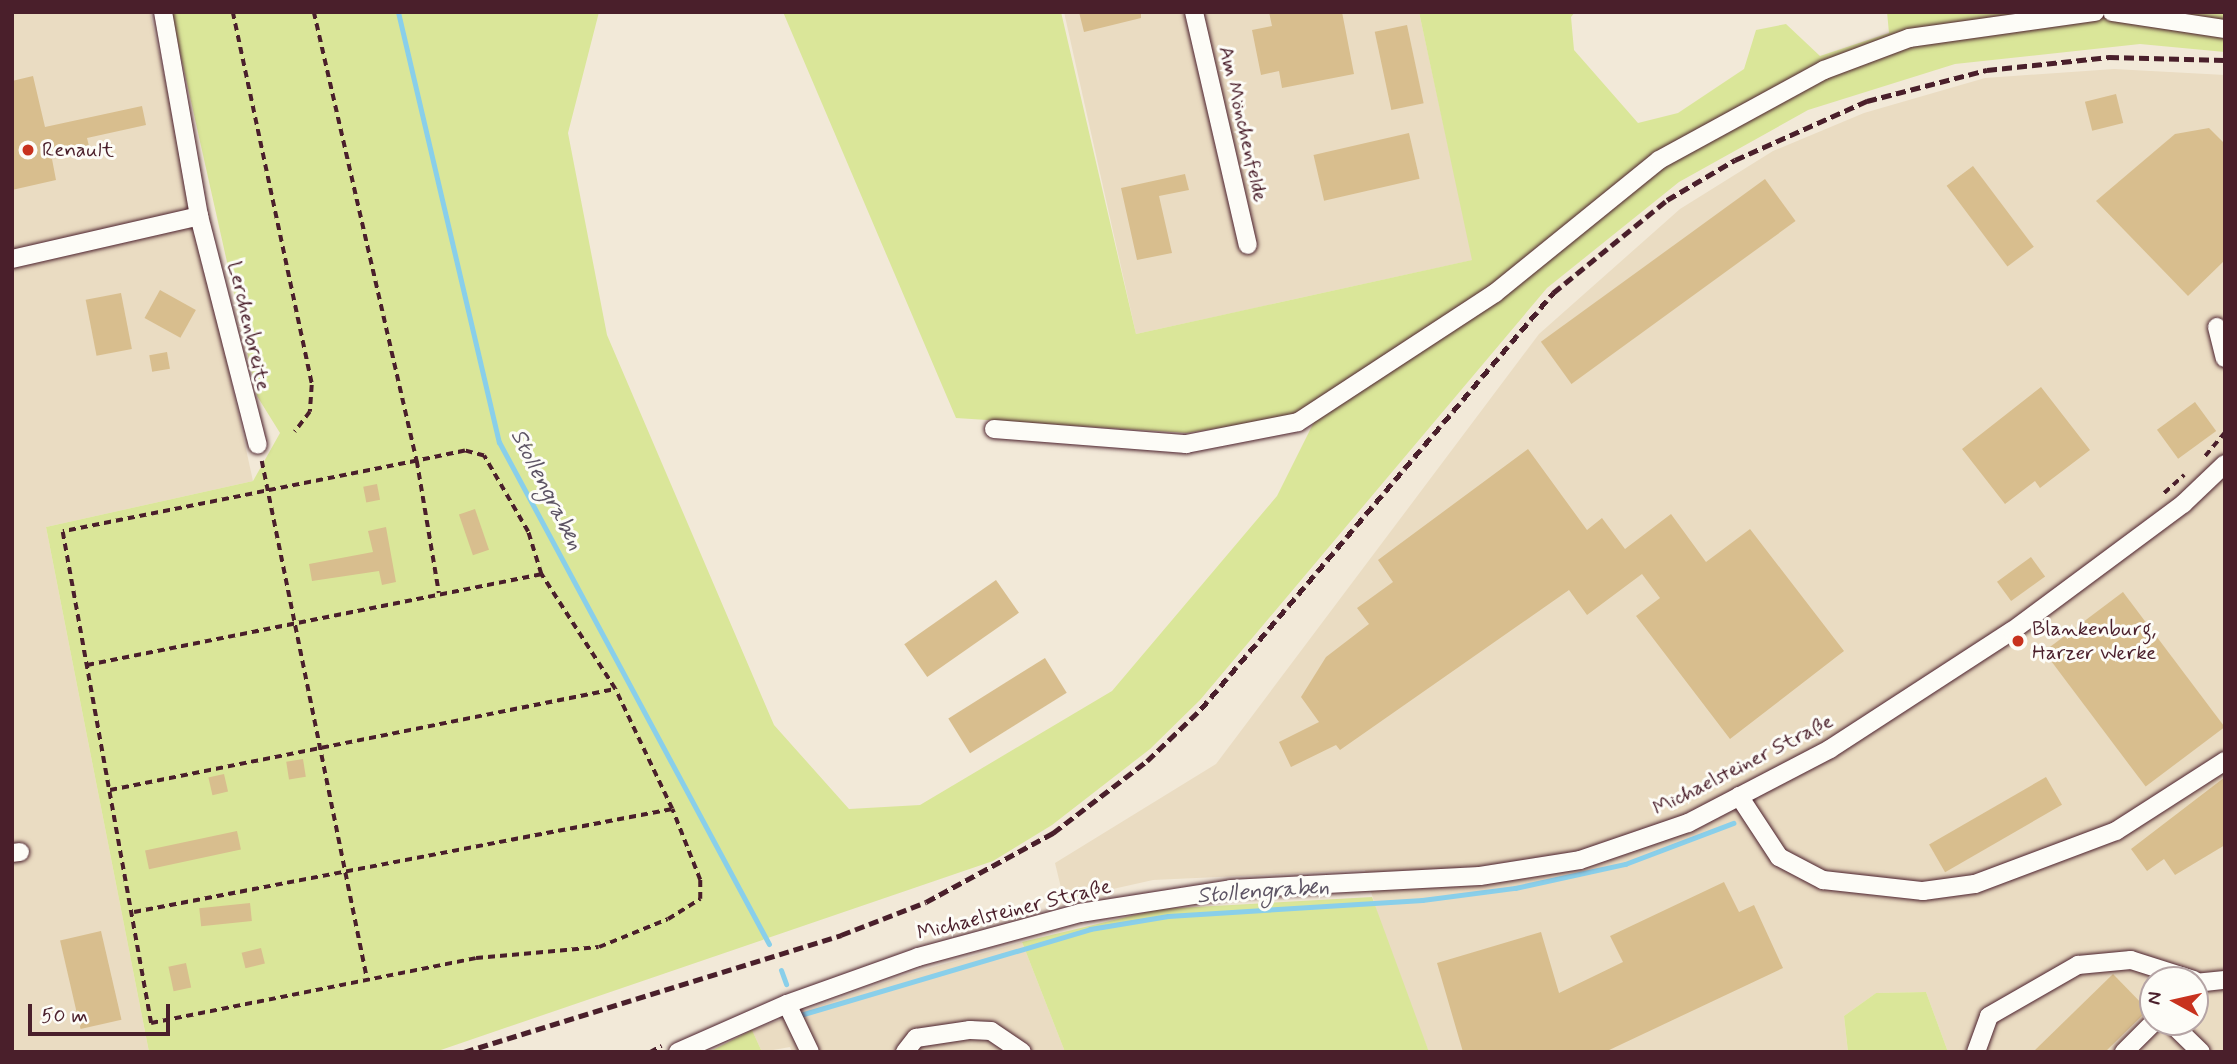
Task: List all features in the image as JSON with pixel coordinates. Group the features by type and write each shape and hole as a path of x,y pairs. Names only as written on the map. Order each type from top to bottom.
{"street":[{"name":"Lerchenbreite","path":"163,12 200,216 258,445"},
{"name":"Am Mönchenfelde","path":"1194,12 1248,245"},
{"path":"994,429 1186,444 1298,422 1495,293 1659,160 1824,70 1909,38 2095,12"},
{"path":"2112,12 2225,29"},
{"path":"12,259 200,216"},
{"path":"2217,327 2225,358"},
{"name":"Michaelsteiner Straße","path":"678,1052 786,1004 918,957 1080,913 1231,890 1480,876 1580,860 1688,823 1829,749 2012,631 2183,504 2225,464"},
{"path":"1739,796 1779,857 1823,880 1923,891 1975,884 2116,831 2225,761"},
{"path":"1976,1052 1989,1016 2078,965 2132,960 2150,966"},
{"path":"786,1004 810,1052"},
{"path":"905,1052 916,1038 970,1030 991,1031 1022,1052"},
{"path":"2124,1052 2140,1036"},
{"path":"2184,1036 2201,1052"}],"path":[{"path":"233,12 312,385 310,412 295,432"},
{"path":"314,12 417,461 439,593"},
{"path":"2202,459 2225,432"},
{"path":"258,445 271,489 367,979"},
{"path":"465,451 484,456 528,532 541,574 615,689 672,809 700,880 700,899 668,919 599,947 476,958 151,1023 134,912 63,532 271,489 465,451"},
{"path":"2156,500 2193,468"},
{"path":"87,665 541,574"},
{"path":"110,790 615,689"},
{"path":"134,912 672,809"}],"shaded area":[{"path":"12,12 150,12 253,481 46,527 149,1052 12,1052"},
{"path":"1064,12 1419,12 1473,260 1136,334"},
{"path":"2114,69 2225,75 2225,1052 1948,1052 1926,992 1876,993 1844,1016 1848,1052 1429,1052 1386,945 1365,870 1153,880 1064,900 1055,863 1216,764 1539,334 1680,209 1773,151 1864,113 1985,78"},
{"path":"1022,942 1065,1052 792,1052 790,1047 762,1052 752,1030 905,975"}],"green space":[{"path":"171,12 599,12 568,133 607,335 774,725 849,809 920,805 1112,691 1277,496 1319,412 1187,433 956,418 783,12 1061,12 1136,334 1472,260 1419,12 1575,12 1571,17 1574,50 1638,123 1678,113 1744,69 1756,30 1786,24 1820,56 1889,33 1887,12 2225,12 2225,52 2140,44 1955,64 1808,110 1679,182 1547,288 1200,700 1150,749 1052,825 993,861 435,1052 149,1052 46,527 253,481 280,433 257,396"},
{"path":"1372,897 1429,1052 1065,1052 1022,942 1160,909"},
{"path":"1926,992 1948,1052 1848,1052 1844,1016 1876,993"},
{"path":"752,1030 762,1052 709,1052"}],"building":[{"path":"1079,12 1141,12 1141,18 1084,32"},
{"path":"1269,12 1342,12 1354,74 1282,88 1279,71 1261,75 1252,30 1272,26"},
{"path":"1407,25 1424,103 1391,110 1375,32"},
{"path":"33,76 45,127 142,106 146,125 87,138 90,150 52,159 56,180 12,190 12,81"},
{"path":"2116,94 2123,123 2092,131 2085,102"},
{"path":"2209,128 2225,144 2225,260 2188,296 2096,201 2175,134"},
{"path":"1409,133 1420,179 1324,201 1314,155"},
{"path":"1973,166 2034,247 2007,267 1947,186"},
{"path":"1185,174 1189,190 1159,196 1172,253 1137,260 1121,188"},
{"path":"1765,179 1796,221 1571,384 1541,342"},
{"path":"160,290 196,310 180,338 144,318"},
{"path":"121,293 132,349 97,356 86,300"},
{"path":"167,352 170,369 152,372 149,355"},
{"path":"2041,387 2090,450 2040,488 2035,481 2005,504 1962,449"},
{"path":"2195,402 2216,431 2178,459 2157,430"},
{"path":"1528,449 1587,530 1602,518 1625,549 1671,514 1706,562 1750,529 1844,651 1730,739 1636,616 1660,598 1642,574 1587,615 1569,590 1340,750 1336,745 1291,767 1279,742 1319,722 1301,697 1326,657 1369,624 1357,608 1393,582 1378,560"},
{"path":"377,484 380,500 366,502 363,487"},
{"path":"475,509 489,550 473,555 459,515"},
{"path":"386,527 396,582 382,585 379,571 312,581 309,564 373,552 368,531"},
{"path":"2031,557 2045,576 2011,601 1997,582"},
{"path":"996,580 1019,613 927,677 904,644"},
{"path":"2123,592 2225,727 2146,787 2044,652"},
{"path":"1045,658 1067,693 970,753 948,718"},
{"path":"303,759 306,777 289,779 286,762"},
{"path":"224,774 228,792 212,795 208,778"},
{"path":"2046,777 2062,805 1945,872 1929,844"},
{"path":"2225,777 2225,845 2175,875 2164,859 2147,871 2131,849"},
{"path":"237,831 241,850 149,869 145,851"},
{"path":"1724,882 1739,912 1754,905 1783,968 1605,1052 1463,1052 1437,963 1541,932 1559,993 1623,962 1610,936"},
{"path":"250,903 252,921 201,926 199,908"},
{"path":"101,931 121,1020 81,1029 60,940"},
{"path":"261,948 265,964 245,968 242,953"},
{"path":"186,963 191,987 174,991 168,967"},
{"path":"2113,974 2139,1001 2139,1019 2105,1052 2033,1052"}],"waterway":[{"name":"Stollengraben","path":"398,12 499,442 769,944"},
{"name":"Stollengraben","path":"797,1016 1090,929 1168,916 1422,900 1515,888 1625,864 1733,823"},
{"name":"Stollengraben","path":"781,970 786,984"}],"railway":[{"path":"464,1052 841,935 926,902 1053,833 1147,761 1201,709 1553,293 1667,200 1735,160 1867,101 1987,70 2109,57 2225,60"}],"place":[{"name":"Renault","path":"28,150"},
{"name":"Blankenburg, Harzer Werke","path":"2018,641"}]}
